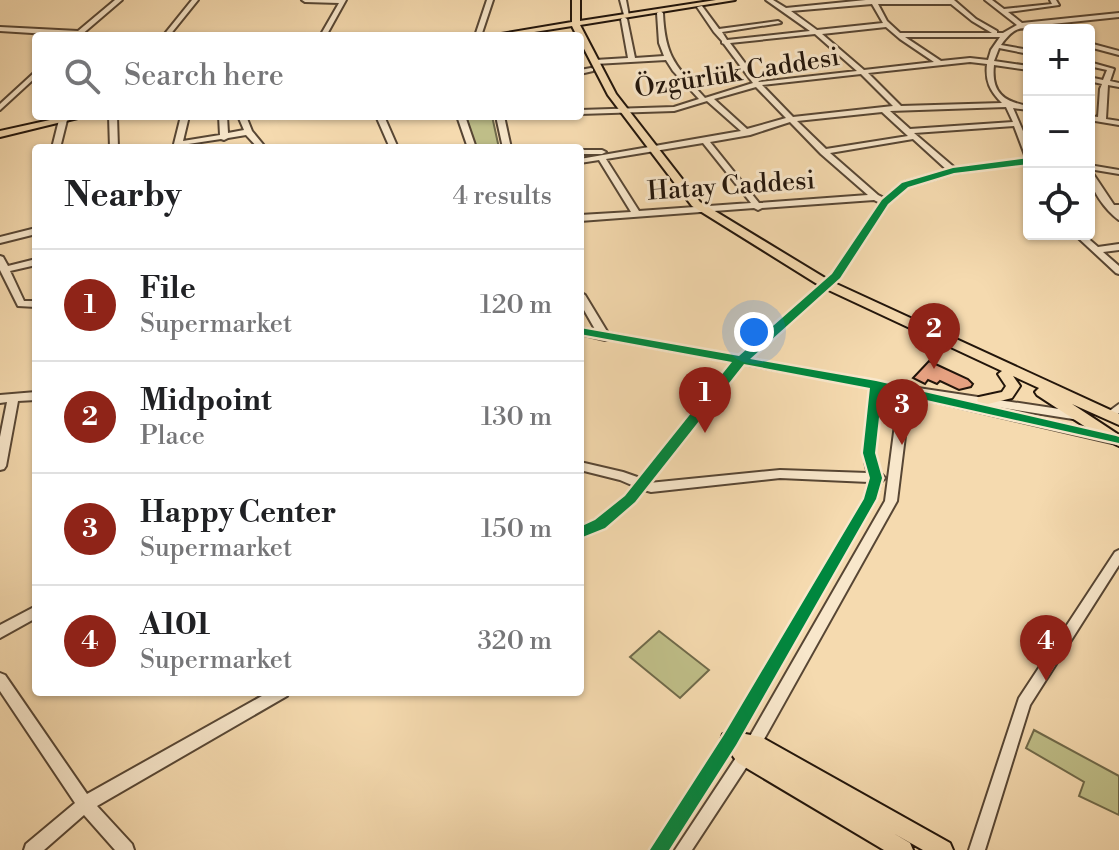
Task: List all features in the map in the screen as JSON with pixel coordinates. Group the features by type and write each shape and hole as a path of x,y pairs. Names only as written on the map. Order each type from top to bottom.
{"main road":[{"path":"568,0 572,28"},
{"path":"572,28 576,0"},
{"path":"543,32 731,0"},
{"path":"625,17 744,0"},
{"path":"532,32 572,28"},
{"path":"589,68 643,151 672,189 701,212 824,286 1052,396 1118,440"},
{"path":"0,132 54,120"},
{"path":"824,286 1116,414"},
{"path":"984,400 1007,395 1013,386 1005,374"},
{"path":"1079,416 1116,414"},
{"path":"730,740 943,850"},
{"path":"749,750 903,850"}],"street":[{"path":"79,32 119,0"},
{"path":"169,32 195,0"},
{"path":"305,0 342,1 325,32"},
{"path":"479,32 490,0"},
{"path":"623,0 632,60"},
{"path":"769,0 787,10 866,73 899,108"},
{"path":"988,0 1021,25"},
{"path":"1002,11 1047,8 1056,5 1053,0"},
{"path":"787,10 874,2 951,1 987,29 1003,35"},
{"path":"874,2 878,16 886,25 941,64"},
{"path":"700,7 757,84 824,152 880,200"},
{"path":"660,13 661,45 666,58 706,99 747,133"},
{"path":"899,35 1003,35 1021,25 1119,15"},
{"path":"716,31 778,23"},
{"path":"724,42 886,25"},
{"path":"0,29 46,32"},
{"path":"1003,35 991,62 992,87 1008,105 1023,141"},
{"path":"1095,45 1119,52"},
{"path":"998,46 1023,51"},
{"path":"589,68 666,58"},
{"name":"Özgürlük Caddesi","path":"584,112 674,109 757,84 941,64 991,62 1023,67"},
{"path":"1095,65 1110,68 1105,82 1102,120"},
{"path":"0,108 32,77"},
{"path":"1095,80 1119,85"},
{"path":"584,160 747,133 791,119 899,108 1023,107"},
{"path":"884,110 953,171"},
{"path":"1095,119 1119,123"},
{"path":"57,144 63,120"},
{"path":"113,120 114,144"},
{"path":"178,144 184,120"},
{"path":"223,120 224,138"},
{"path":"244,120 248,132 258,144"},
{"path":"382,120 392,144"},
{"path":"462,120 471,144"},
{"path":"501,120 506,144"},
{"path":"824,152 910,134 1017,124"},
{"path":"198,144 248,132"},
{"path":"705,141 758,207"},
{"path":"584,152 643,151"},
{"path":"601,158 637,215"},
{"path":"584,531 600,524 630,499 743,361 836,276 880,200 905,185 953,171 1023,159"},
{"path":"1095,168 1119,172"},
{"path":"1095,182 1119,217"},
{"name":"Hatay Caddesi","path":"584,218 880,200"},
{"path":"0,240 32,232"},
{"path":"1085,240 1119,271"},
{"path":"1096,250 1119,247"},
{"path":"0,259 21,304 32,304"},
{"path":"5,270 32,263"},
{"path":"584,302 605,337"},
{"path":"584,332 876,385 926,399 1033,419 1118,440"},
{"path":"659,850 730,740 870,499 876,478 867,458 876,385"},
{"path":"905,391 930,391 1079,416"},
{"path":"683,850 749,750 891,501 905,391"},
{"path":"0,399 32,396"},
{"path":"0,466 13,398"},
{"path":"584,467 662,488 780,474 894,480"},
{"path":"977,850 1024,703 1119,555"},
{"path":"0,632 32,613"},
{"path":"0,679 85,804 126,850"},
{"path":"32,850 85,804 275,696"}],"shaded area":[{"path":"467,120 493,120 498,144 474,144"},
{"path":"659,631 709,670 680,698 630,657"},
{"path":"1034,730 1119,776 1119,815 1079,796 1084,782 1026,748"}],"building":[{"path":"929,361 973,384 959,390 940,381 937,384 928,380 925,384 913,378"}],"cycle path":[{"path":"584,531 600,524 630,499 734,367 836,276 885,202 905,185 953,171 1023,162"},
{"path":"584,332 876,385 1116,440"},
{"path":"659,850 730,740 870,499 876,478 869,453 876,385"}],"place":[{"name":"Midpoint","path":"934,369"},
{"name":"File","path":"705,433"},
{"name":"Happy Center","path":"902,445"},
{"name":"A101","path":"1046,681"}]}
